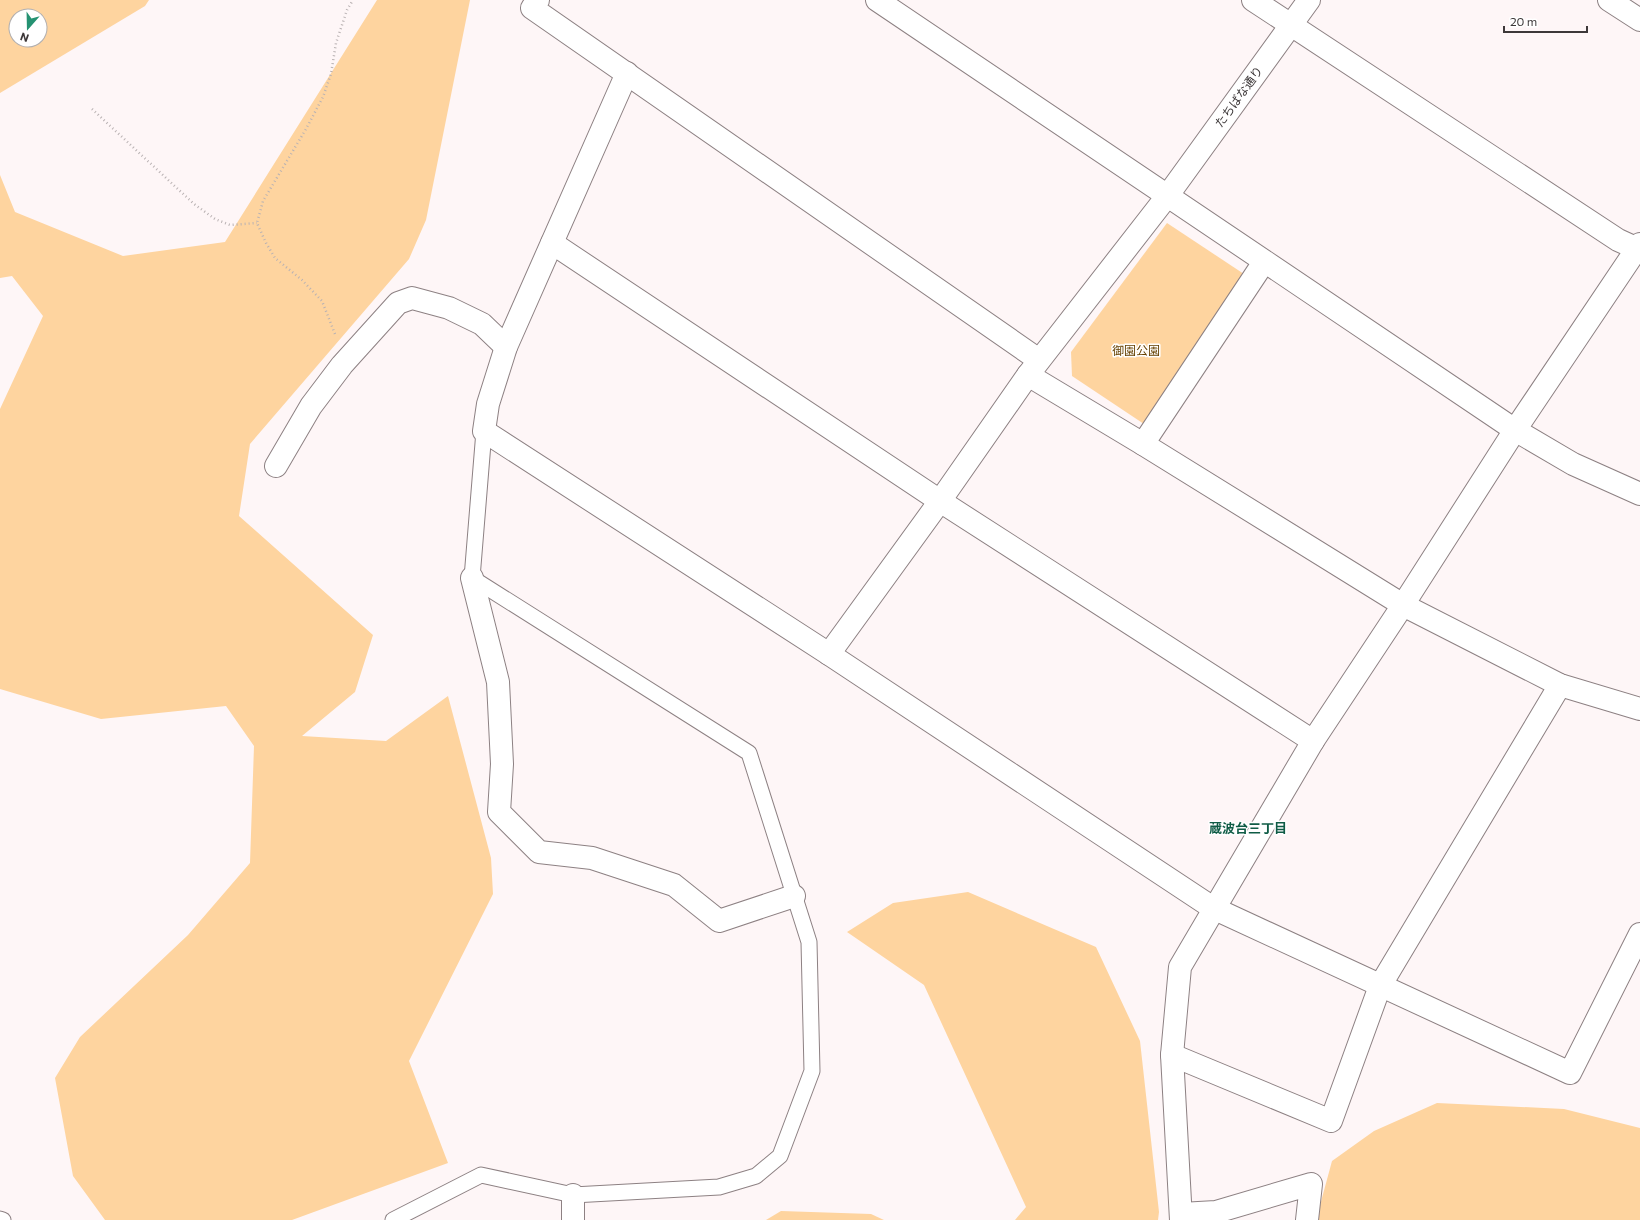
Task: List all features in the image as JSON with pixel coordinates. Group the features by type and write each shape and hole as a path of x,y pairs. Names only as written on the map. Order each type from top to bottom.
{"street":[{"path":"538,0 532,8 627,73 1033,367 1143,444 1403,605 1560,685 1640,709"},
{"path":"878,0 1515,430 1573,464 1640,494"},
{"path":"1253,0 1618,240 1639,248 1515,430 1403,605 1313,741 1213,908 1180,967 1172,1055 1181,1217 1216,1212 1311,1184 1307,1220"},
{"name":"たちばな通り","path":"829,654 940,501 1033,367 1168,195 1309,0"},
{"path":"1609,0 1640,20"},
{"path":"627,73 506,347 488,404 484,431 829,654 1213,908 1570,1073 1640,934"},
{"path":"552,243 940,501 1313,741"},
{"path":"1143,444 1264,262"},
{"path":"276,466 311,406 342,365 398,303 412,298 449,308 482,324 506,347"},
{"path":"472,578 498,682 502,764 499,812 539,852 592,858 674,885 719,921 794,896"},
{"path":"1172,1055 1330,1121 1380,986 1560,685"},
{"path":"573,1195 573,1220"}],"lane":[{"path":"393,1220 481,1175 573,1195 718,1187 756,1176 780,1156 812,1071 809,942 750,753 472,578 484,431"}],"path":[{"path":"342,365 334,329 322,301 302,280 275,258 257,223 263,201 306,129 323,96 331,74 338,37 347,10 353,0"},
{"path":"92,109 194,204 215,219 230,225 257,223"}],"green space":[{"path":"0,0 149,0 145,6 0,93"},
{"path":"377,0 470,0 426,220 409,259 250,444 239,516 373,635 355,692 302,736 386,741 448,696 491,858 493,894 409,1061 448,1163 292,1220 105,1220 73,1176 55,1078 80,1037 188,935 250,863 254,746 226,706 101,719 0,689 0,409 43,316 12,276 0,278 0,175 15,212 123,256 225,242"},
{"name":"御園公園","path":"1167,223 1247,276 1147,426 1072,376 1071,352"},
{"path":"968,892 1096,947 1140,1041 1159,1212 1158,1220 1015,1220 1026,1207 924,985 847,932 893,903"},
{"path":"1437,1103 1564,1109 1640,1128 1640,1220 1316,1220 1332,1161 1374,1131"},
{"path":"781,1211 871,1214 884,1220 766,1220"}],"district":[{"name":"蔵波台三丁目","path":"1248,828"}]}
